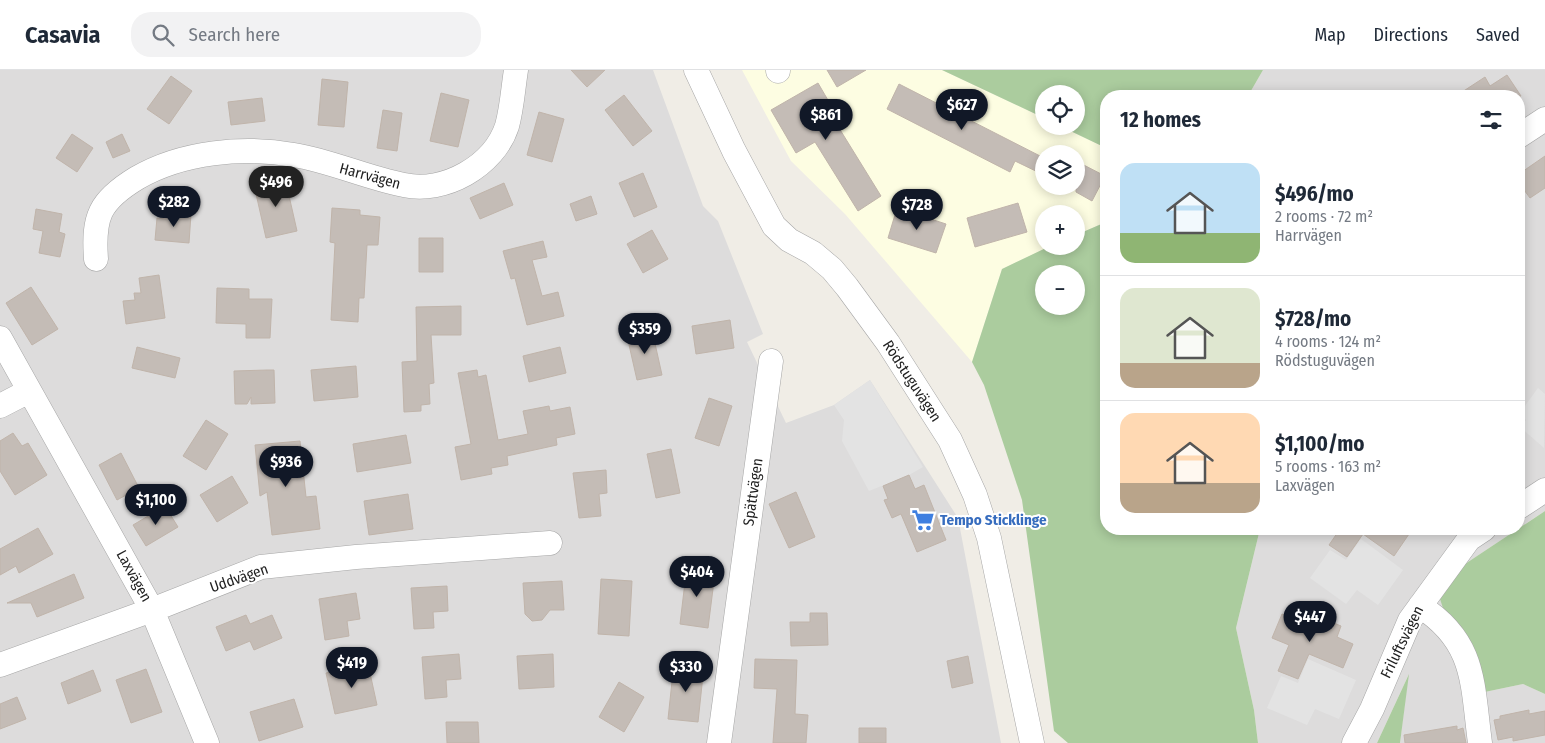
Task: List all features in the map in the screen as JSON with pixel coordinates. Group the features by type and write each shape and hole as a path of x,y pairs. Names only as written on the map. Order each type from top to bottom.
{"street":[{"name":"Harrvägen","path":"96,259 94,230 98,214 106,202 129,183 147,172 176,161 210,154 262,151 296,155 411,187 435,186 455,179 471,171 486,158 506,128 516,70"},
{"name":"Rödstuguvägen","path":"696,70 734,151 774,226 789,240 813,254 832,269 847,287 888,343 950,440 975,495 989,538 1032,743"},
{"path":"1525,132 1545,119"},
{"name":"Laxvägen","path":"0,338 152,610 207,743"},
{"name":"Spättvägen","path":"719,743 772,361"},
{"path":"0,406 29,391"},
{"path":"1525,503 1545,490"},
{"name":"Friluftsvägen","path":"1354,743 1372,708 1410,620 1469,538 1474,535"},
{"name":"Uddvägen","path":"0,665 152,610 261,567 356,557 550,543"},
{"path":"1420,606 1448,628 1468,662 1480,743"}],"shaded area":[{"path":"0,70 653,70 703,206 718,221 763,334 747,342 786,423 834,405 870,380 958,518 1001,743 0,743"},
{"path":"742,70 942,70 1035,114 1035,135 1079,135 1100,145 1100,225 1085,231 1085,205 1035,205 1035,254 1002,269 972,362 845,214 791,161"},
{"path":"1263,70 1545,70 1545,511 1525,524 1525,90 1251,90"},
{"path":"870,380 923,467 909,475 869,491 842,441 844,420 834,405"},
{"path":"1538,388 1545,394 1544,448 1525,431 1525,406"},
{"path":"1259,535 1509,535 1465,564 1457,626 1480,693 1523,684 1545,694 1545,743 1400,743 1408,676 1377,743 1258,743 1254,710 1236,628"},
{"path":"1361,539 1403,570 1378,605 1357,590 1346,604 1310,578 1330,550 1346,560"},
{"path":"1308,659 1356,680 1339,719 1315,709 1307,725 1267,708 1281,676 1298,683"}],"green space":[{"path":"942,70 1263,70 1251,90 1100,90 1100,145 1079,135 1085,135 1085,85 1035,85 1035,114"},
{"path":"1100,225 1100,535 1259,535 1236,628 1254,710 1258,743 1068,743 1054,731 1022,500 984,385 972,362 1002,269 1035,253 1035,255 1085,255 1085,231"},
{"path":"1545,511 1545,694 1523,684 1480,693 1457,626 1443,608 1440,599 1465,564 1509,535 1525,535 1525,524"},
{"path":"1409,674 1400,743 1377,743"}],"building":[{"path":"571,70 605,70 587,87"},
{"path":"827,70 866,70 837,87"},
{"path":"1507,75 1517,90 1465,90 1485,77 1490,86"},
{"path":"171,76 192,91 169,124 147,109"},
{"path":"322,79 348,82 344,127 318,125"},
{"path":"818,83 843,126 839,128 881,196 858,211 815,142 796,153 771,110"},
{"path":"899,84 1035,153 1035,171 1015,161 1010,172 887,109"},
{"path":"441,93 469,100 458,147 430,141"},
{"path":"624,95 652,131 633,146 605,110"},
{"path":"262,98 265,121 231,125 228,102"},
{"path":"383,110 402,113 397,151 377,148"},
{"path":"539,112 564,119 552,162 527,155"},
{"path":"72,134 93,148 77,172 56,158"},
{"path":"122,134 130,151 113,158 106,142"},
{"path":"1545,156 1545,188 1530,198 1525,191 1525,170"},
{"path":"1085,166 1100,173 1100,186 1092,201 1081,195 1085,195"},
{"path":"643,173 657,207 634,217 619,183"},
{"path":"285,178 297,231 266,238 254,185"},
{"path":"504,183 513,205 480,219 470,198"},
{"path":"591,196 597,214 576,221 570,204"},
{"path":"1018,203 1027,232 975,247 967,218"},
{"path":"332,208 360,210 360,215 380,217 378,245 367,245 364,298 359,298 358,322 331,320 335,243 330,242"},
{"path":"897,208 946,224 936,253 888,238"},
{"path":"36,209 62,214 59,232 65,234 60,257 39,253 43,231 33,229"},
{"path":"167,212 191,214 189,243 155,240 157,218 166,219"},
{"path":"652,230 668,259 643,273 627,244"},
{"path":"419,238 443,238 443,272 419,272"},
{"path":"543,241 547,257 532,260 542,296 558,292 564,316 527,325 515,278 511,279 503,251"},
{"path":"159,275 165,318 126,324 123,301 135,300 134,293 141,293 139,278"},
{"path":"31,287 58,329 32,345 6,303"},
{"path":"217,288 249,289 249,299 272,299 270,338 246,338 246,324 216,323"},
{"path":"461,306 461,335 431,335 434,383 429,384 430,404 421,405 421,411 404,412 402,362 417,361 416,307"},
{"path":"730,320 734,348 696,354 692,326"},
{"path":"652,330 662,375 637,380 627,336"},
{"path":"137,347 180,358 175,378 132,368"},
{"path":"560,347 566,373 529,382 523,356"},
{"path":"356,366 358,397 314,401 311,370"},
{"path":"274,370 275,403 251,404 251,397 247,404 235,404 234,371"},
{"path":"477,370 478,377 486,375 498,440 528,434 523,411 549,406 550,411 570,407 575,434 556,438 557,445 507,456 508,465 491,468 492,474 461,480 455,447 471,444 458,373"},
{"path":"709,398 732,406 719,446 695,438"},
{"path":"206,420 228,434 206,470 183,456"},
{"path":"13,433 22,446 28,443 47,475 15,495 0,471 0,441"},
{"path":"406,435 411,463 357,472 353,444"},
{"path":"300,441 306,497 316,496 320,529 272,535 267,492 260,496 255,445"},
{"path":"671,449 680,493 656,498 647,454"},
{"path":"121,453 139,488 117,500 99,465"},
{"path":"606,470 607,493 599,494 601,516 579,518 573,473"},
{"path":"909,475 915,489 924,485 946,540 917,552 901,514 892,518 884,500 888,499 883,486"},
{"path":"232,476 248,503 217,522 200,495"},
{"path":"796,492 815,537 789,548 769,504"},
{"path":"408,494 413,529 369,535 364,501"},
{"path":"165,506 178,527 146,546 133,525"},
{"path":"38,528 53,554 19,573 16,566 0,575 0,549"},
{"path":"1336,535 1362,535 1347,557 1329,545"},
{"path":"1364,535 1408,535 1394,556"},
{"path":"687,565 709,568 707,580 714,581 708,628 680,624"},
{"path":"74,574 84,598 37,617 31,603 7,603"},
{"path":"601,579 632,581 629,636 598,634"},
{"path":"562,581 564,610 550,610 542,620 532,621 525,614 523,583"},
{"path":"447,586 448,611 433,612 434,628 414,629 411,588"},
{"path":"356,593 360,619 347,621 349,636 325,640 319,599"},
{"path":"1308,612 1341,626 1337,637 1353,644 1343,668 1309,654 1298,679 1278,671 1289,645 1272,638 1282,614 1303,623"},
{"path":"810,613 827,613 828,645 791,646 790,622 810,622"},
{"path":"246,615 250,624 272,615 282,638 254,650 250,641 226,651 216,627"},
{"path":"459,654 461,679 446,680 447,697 425,699 422,657"},
{"path":"553,654 554,687 519,689 517,656"},
{"path":"968,656 973,683 952,688 947,661"},
{"path":"755,659 797,660 795,714 808,715 806,743 773,743 777,689 754,688"},
{"path":"674,663 704,666 698,722 668,719"},
{"path":"368,664 377,705 335,714 326,673"},
{"path":"146,669 162,712 131,723 116,680"},
{"path":"93,670 101,691 68,704 61,683"},
{"path":"619,682 644,697 624,732 599,717"},
{"path":"17,697 26,719 0,729 0,704"},
{"path":"294,699 303,727 259,741 250,712"},
{"path":"1529,710 1529,714 1545,711 1545,735 1513,741 1513,737 1498,740 1494,720 1500,719 1500,716"},
{"path":"446,722 478,722 479,743 447,743"},
{"path":"1457,726 1457,730 1463,728 1466,743 1405,743 1404,735"},
{"path":"859,728 886,728 886,743 859,743"}],"place":[{"name":"Tempo Sticklinge","path":"923,520"}]}
